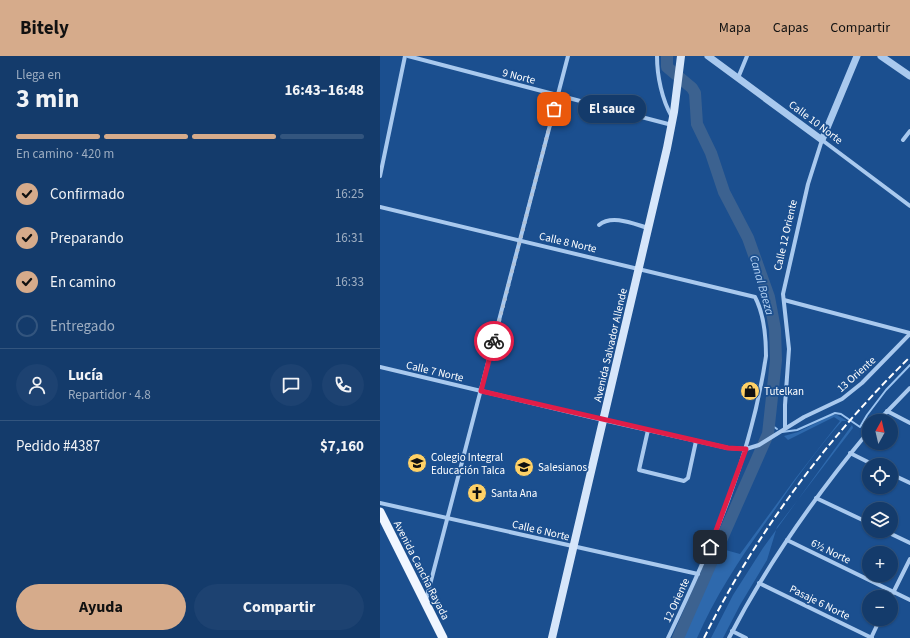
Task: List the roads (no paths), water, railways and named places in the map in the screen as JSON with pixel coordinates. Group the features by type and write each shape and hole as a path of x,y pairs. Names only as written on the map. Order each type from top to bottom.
{"main road":[{"name":"Avenida Salvador Allende","path":"552,638 673,122 681,56"},
{"name":"Avenida Cancha Rayada","path":"380,512 443,638"}],"street":[{"name":"9 Norte","path":"407,56 558,95 673,122"},
{"path":"380,176 407,56"},
{"path":"425,603 568,56"},
{"path":"657,56 657,67 666,105 673,122"},
{"name":"Calle 10 Norte","path":"708,56 910,206"},
{"path":"738,78 747,56"},
{"path":"881,56 910,76"},
{"name":"Calle 12 Oriente","path":"785,428 789,349 783,294 808,184 822,140 855,57"},
{"path":"903,140 910,131"},
{"name":"Calle 8 Norte","path":"380,208 639,268 751,296"},
{"path":"599,225 606,220 619,220 649,228"},
{"name":"12 Oriente","path":"668,638 698,574 727,506 746,449 764,369 766,348 759,306 755,297 751,296"},
{"path":"784,300 910,334"},
{"name":"13 Oriente","path":"785,428 849,394 910,334"},
{"name":"Calle 7 Norte","path":"380,367 728,448 746,449 759,445 776,436 785,428"},
{"path":"884,414 910,388"},
{"path":"886,411 910,423"},
{"path":"648,430 639,470 684,481 688,478 696,441"},
{"path":"728,638 759,582 816,498 862,439"},
{"path":"850,454 862,460"},
{"path":"898,477 910,483"},
{"path":"816,498 862,520"},
{"name":"Calle 6 Norte","path":"380,503 698,574"},
{"path":"898,537 910,543"},
{"name":"6½ Norte","path":"788,540 890,590"},
{"path":"895,590 910,559"},
{"name":"Pasaje 6 Norte","path":"759,582 871,638"},
{"name":"6½ Norte","path":"898,594 910,600"},
{"path":"871,638 877,626"},
{"path":"732,631 746,638"}],"waterway":[{"name":"Canal Baeza","path":"667,56 667,67 692,88 695,93 697,124 711,153 724,192 748,238 769,297 775,329 776,360 768,434 678,638"},
{"path":"782,432 797,430 835,413 841,414 860,427 886,390 910,365"},
{"path":"770,424 777,429"}],"railway":[{"path":"704,638 746,561 795,488 850,420 910,357"}],"place":[{"name":"El sauce","path":"554,109"},
{"name":"Tutelkan","path":"750,391"},
{"name":"Colegio Integral Educación Talca","path":"417,463"},
{"name":"Salesianos","path":"524,467"},
{"name":"Santa Ana","path":"477,493"}]}
